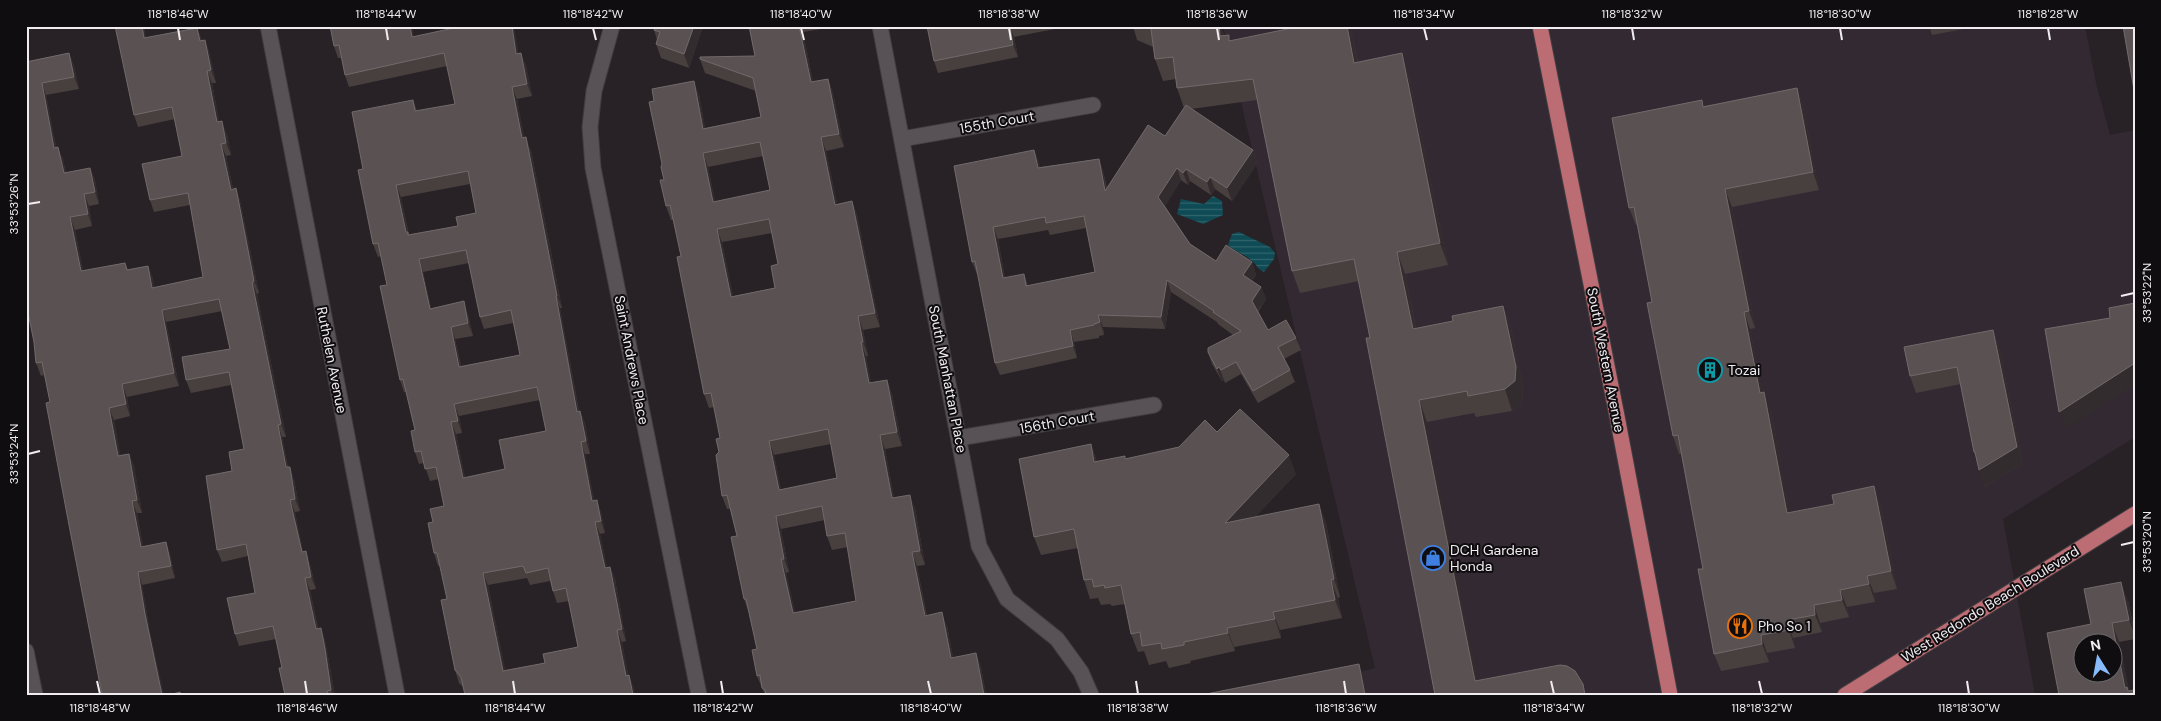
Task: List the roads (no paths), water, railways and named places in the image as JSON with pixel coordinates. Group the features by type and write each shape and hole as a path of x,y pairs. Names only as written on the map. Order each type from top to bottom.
{"main road":[{"name":"South Western Avenue","path":"1540,26 1621,433 1670,695"},
{"name":"West Redondo Beach Boulevard","path":"1845,695 2135,514"}],"street":[{"name":"Ruthelen Avenue","path":"268,26 397,695"},
{"name":"Saint Andrews Place","path":"612,26 594,91 590,127 593,168 699,695"},
{"name":"South Manhattan Place","path":"880,26 979,546 1006,599 1057,638 1081,672 1092,695"},
{"name":"155th Court","path":"902,139 1093,105"},
{"name":"156th Court","path":"959,438 1154,405"},
{"path":"26,651 35,695"}],"water":[{"path":"1213,196 1222,201 1223,215 1203,224 1177,214 1181,199 1204,204"},
{"path":"1239,232 1270,247 1275,253 1274,259 1264,272 1228,245 1232,234"}],"place":[{"name":"Tozai","path":"1710,370"},
{"name":"DCH Gardena Honda","path":"1433,558"},
{"name":"Pho So 1","path":"1740,626"}]}
